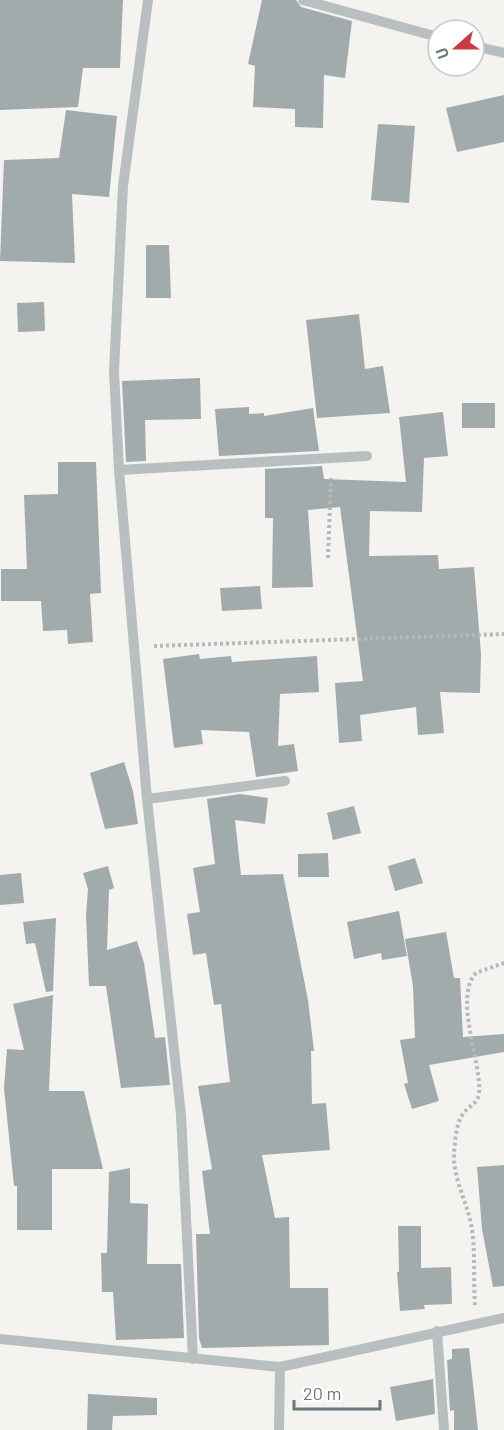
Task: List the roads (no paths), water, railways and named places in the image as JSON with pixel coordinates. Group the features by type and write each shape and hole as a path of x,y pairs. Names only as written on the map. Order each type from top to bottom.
{"street":[{"path":"148,0 123,186 114,371 119,470 147,799 181,1115 193,1359"},
{"path":"303,0 426,33"},
{"path":"486,49 504,53"},
{"path":"119,470 367,456"},
{"path":"147,799 285,781"},
{"path":"0,1338 280,1367 504,1318"},
{"path":"437,1331 444,1430"},
{"path":"279,1430 280,1367"}]}
